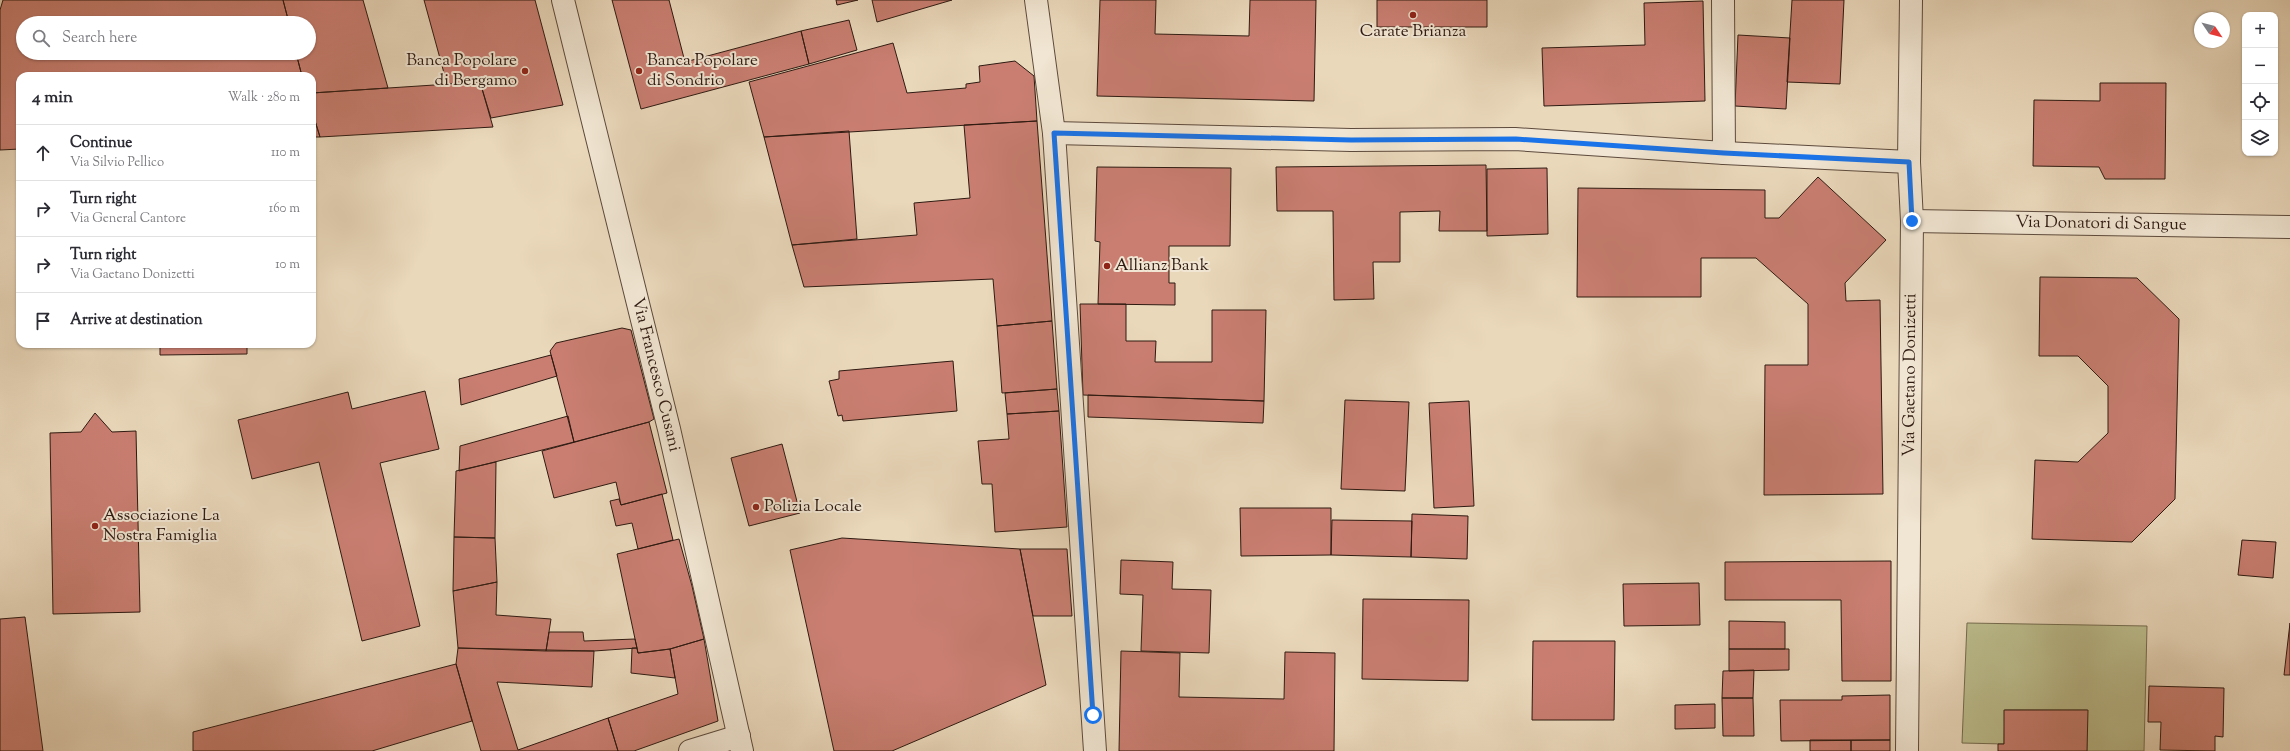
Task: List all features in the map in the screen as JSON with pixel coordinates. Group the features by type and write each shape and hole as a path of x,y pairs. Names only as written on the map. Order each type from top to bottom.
{"street":[{"name":"Via Francesco Cusani","path":"563,0 669,429 740,743"},
{"path":"1036,0 1054,133 1095,751"},
{"path":"1723,0 1724,153"},
{"name":"Via Gaetano Donizetti","path":"1907,751 1912,221 1909,162 1911,0"},
{"path":"1054,133 1351,140 1516,139 1724,153 1909,162"},
{"name":"Via Donatori di Sangue","path":"1912,221 2290,227"},
{"path":"690,751 740,743"}],"green space":[{"path":"1967,623 2147,626 2144,751 2087,751 2087,710 2005,710 2004,744 1962,743"}],"building":[{"path":"3,0 283,0 287,16 16,16 16,60 298,60 301,72 16,72 16,149 0,150 0,10"},
{"path":"283,0 363,0 388,88 316,93 316,72 301,72 298,60 316,60 316,16 287,16"},
{"path":"424,0 535,0 563,105 491,118 480,82 447,84"},
{"path":"612,0 669,0 685,62 801,31 809,64 641,109"},
{"path":"836,0 858,0 837,5"},
{"path":"872,0 952,0 877,22"},
{"path":"1100,0 1156,0 1155,34 1249,36 1250,0 1316,0 1314,101 1097,96"},
{"path":"1377,0 1487,0 1487,27 1377,27"},
{"path":"1792,0 1844,0 1840,84 1787,82"},
{"path":"1703,1 1705,101 1544,106 1542,48 1645,45 1644,3"},
{"path":"849,20 857,50 809,64 801,31"},
{"path":"1738,35 1790,38 1786,109 1735,106"},
{"path":"893,43 907,93 966,88 966,84 980,82 979,66 1015,61 1034,76 1037,121 764,137 749,82"},
{"path":"480,82 493,127 320,137 316,124 316,93"},
{"path":"2100,83 2166,83 2165,179 2105,179 2099,167 2033,166 2034,100 2100,101"},
{"path":"1037,121 1052,321 997,326 993,279 804,287 792,245 917,235 914,203 970,198 964,125"},
{"path":"316,124 320,137 316,137"},
{"path":"849,131 857,239 792,245 764,137"},
{"path":"1486,165 1487,231 1439,231 1440,211 1400,212 1400,262 1373,262 1374,299 1334,300 1333,211 1277,211 1276,167"},
{"path":"1097,167 1231,168 1230,246 1169,246 1169,283 1175,283 1175,305 1098,304 1100,242 1095,241"},
{"path":"1547,168 1548,234 1487,236 1487,169"},
{"path":"1818,177 1886,240 1845,283 1846,301 1880,300 1883,494 1764,495 1765,365 1808,365 1808,304 1756,258 1701,258 1701,297 1577,297 1578,188 1765,190 1765,218 1779,218"},
{"path":"2040,277 2137,278 2179,319 2175,499 2132,542 2032,539 2035,460 2078,462 2108,433 2108,386 2078,356 2039,356"},
{"path":"1080,304 1126,304 1126,341 1156,341 1155,362 1212,362 1212,310 1266,310 1264,401 1083,395"},
{"path":"1052,321 1057,389 1002,393 997,326"},
{"path":"622,328 631,330 654,419 649,422 574,442 550,351 556,343"},
{"path":"160,348 247,348 247,354 160,355"},
{"path":"551,355 557,376 461,405 459,379"},
{"path":"953,361 957,411 843,421 842,415 838,416 829,381 839,379 839,371"},
{"path":"1057,389 1059,411 1007,414 1005,393"},
{"path":"425,391 439,449 380,463 420,626 362,641 319,462 252,479 238,420 348,392 352,409"},
{"path":"1088,395 1264,401 1263,423 1088,417"},
{"path":"1345,400 1409,402 1405,491 1341,489"},
{"path":"1469,401 1474,506 1434,508 1429,403"},
{"path":"1059,411 1067,527 995,532 992,484 982,484 978,441 1009,439 1007,414"},
{"name":"Associazione La Nostra Famiglia","path":"95,413 112,432 136,431 140,612 53,614 50,433 81,432"},
{"path":"568,416 574,442 459,471 460,446"},
{"path":"649,422 667,493 621,505 616,482 554,498 542,451"},
{"path":"782,444 800,513 749,526 731,458"},
{"path":"496,462 495,538 454,537 456,471"},
{"path":"662,494 673,540 638,549 632,523 616,526 610,501 619,499 621,505"},
{"path":"1240,508 1331,508 1331,555 1241,556"},
{"path":"1412,514 1468,516 1467,559 1411,557"},
{"path":"1332,520 1412,521 1411,557 1331,555"},
{"path":"454,537 495,538 497,582 453,591"},
{"path":"842,538 1020,549 1046,685 892,751 834,751 790,550"},
{"path":"679,539 692,586 704,639 670,649 638,653 617,554"},
{"path":"2242,540 2276,542 2273,578 2238,575"},
{"path":"1020,549 1067,549 1072,616 1033,616"},
{"path":"1121,560 1173,562 1172,589 1211,590 1209,653 1141,651 1143,595 1120,594"},
{"path":"1891,561 1891,681 1842,681 1841,600 1725,600 1725,562"},
{"path":"497,582 496,615 551,619 546,651 458,648 453,591"},
{"path":"1699,583 1700,625 1624,626 1623,584"},
{"path":"1363,599 1469,600 1468,681 1362,679"},
{"path":"25,617 43,751 0,751 0,619"},
{"path":"1729,621 1785,622 1785,649 1729,649"},
{"path":"2290,623 2290,675 2284,675"},
{"path":"549,632 583,632 584,641 635,639 637,648 594,651 546,651"},
{"path":"704,639 718,721 634,751 618,751 608,718 678,694 670,649"},
{"path":"1533,641 1615,641 1614,720 1532,720"},
{"path":"458,648 594,651 592,687 497,682 518,750 608,718 618,751 481,751 456,664"},
{"path":"632,648 637,648 638,653 670,649 675,678 631,673"},
{"path":"1729,649 1789,649 1789,670 1729,671"},
{"path":"1121,651 1180,653 1179,697 1284,699 1285,652 1335,653 1334,751 1119,751"},
{"path":"456,664 472,721 372,751 193,751 193,732"},
{"path":"1754,670 1753,698 1722,698 1723,671"},
{"path":"2149,686 2224,688 2223,737 2215,736 2215,751 2160,750 2161,722 2148,722"},
{"path":"1890,695 1890,740 1781,741 1780,700 1842,700 1842,696"},
{"path":"1722,698 1753,698 1754,736 1723,736"},
{"path":"1715,704 1715,728 1675,729 1675,705"},
{"path":"2004,710 2088,710 2087,751 1998,751 1998,744 2004,744"},
{"path":"1810,740 1851,740 1851,751 1810,751"},
{"path":"1851,740 1890,740 1890,751 1851,751"}],"place":[{"name":"Carate Brianza","path":"1413,15"},
{"name":"Banca Popolare di Bergamo","path":"525,71"},
{"name":"Banca Popolare di Sondrio","path":"639,71"},
{"name":"Allianz Bank","path":"1107,266"},
{"name":"Polizia Locale","path":"756,507"},
{"name":"Associazione La Nostra Famiglia","path":"95,526"}],"route":[{"path":"1093,715 1054,133 1351,140 1516,139 1724,153 1909,162 1912,221"}]}
